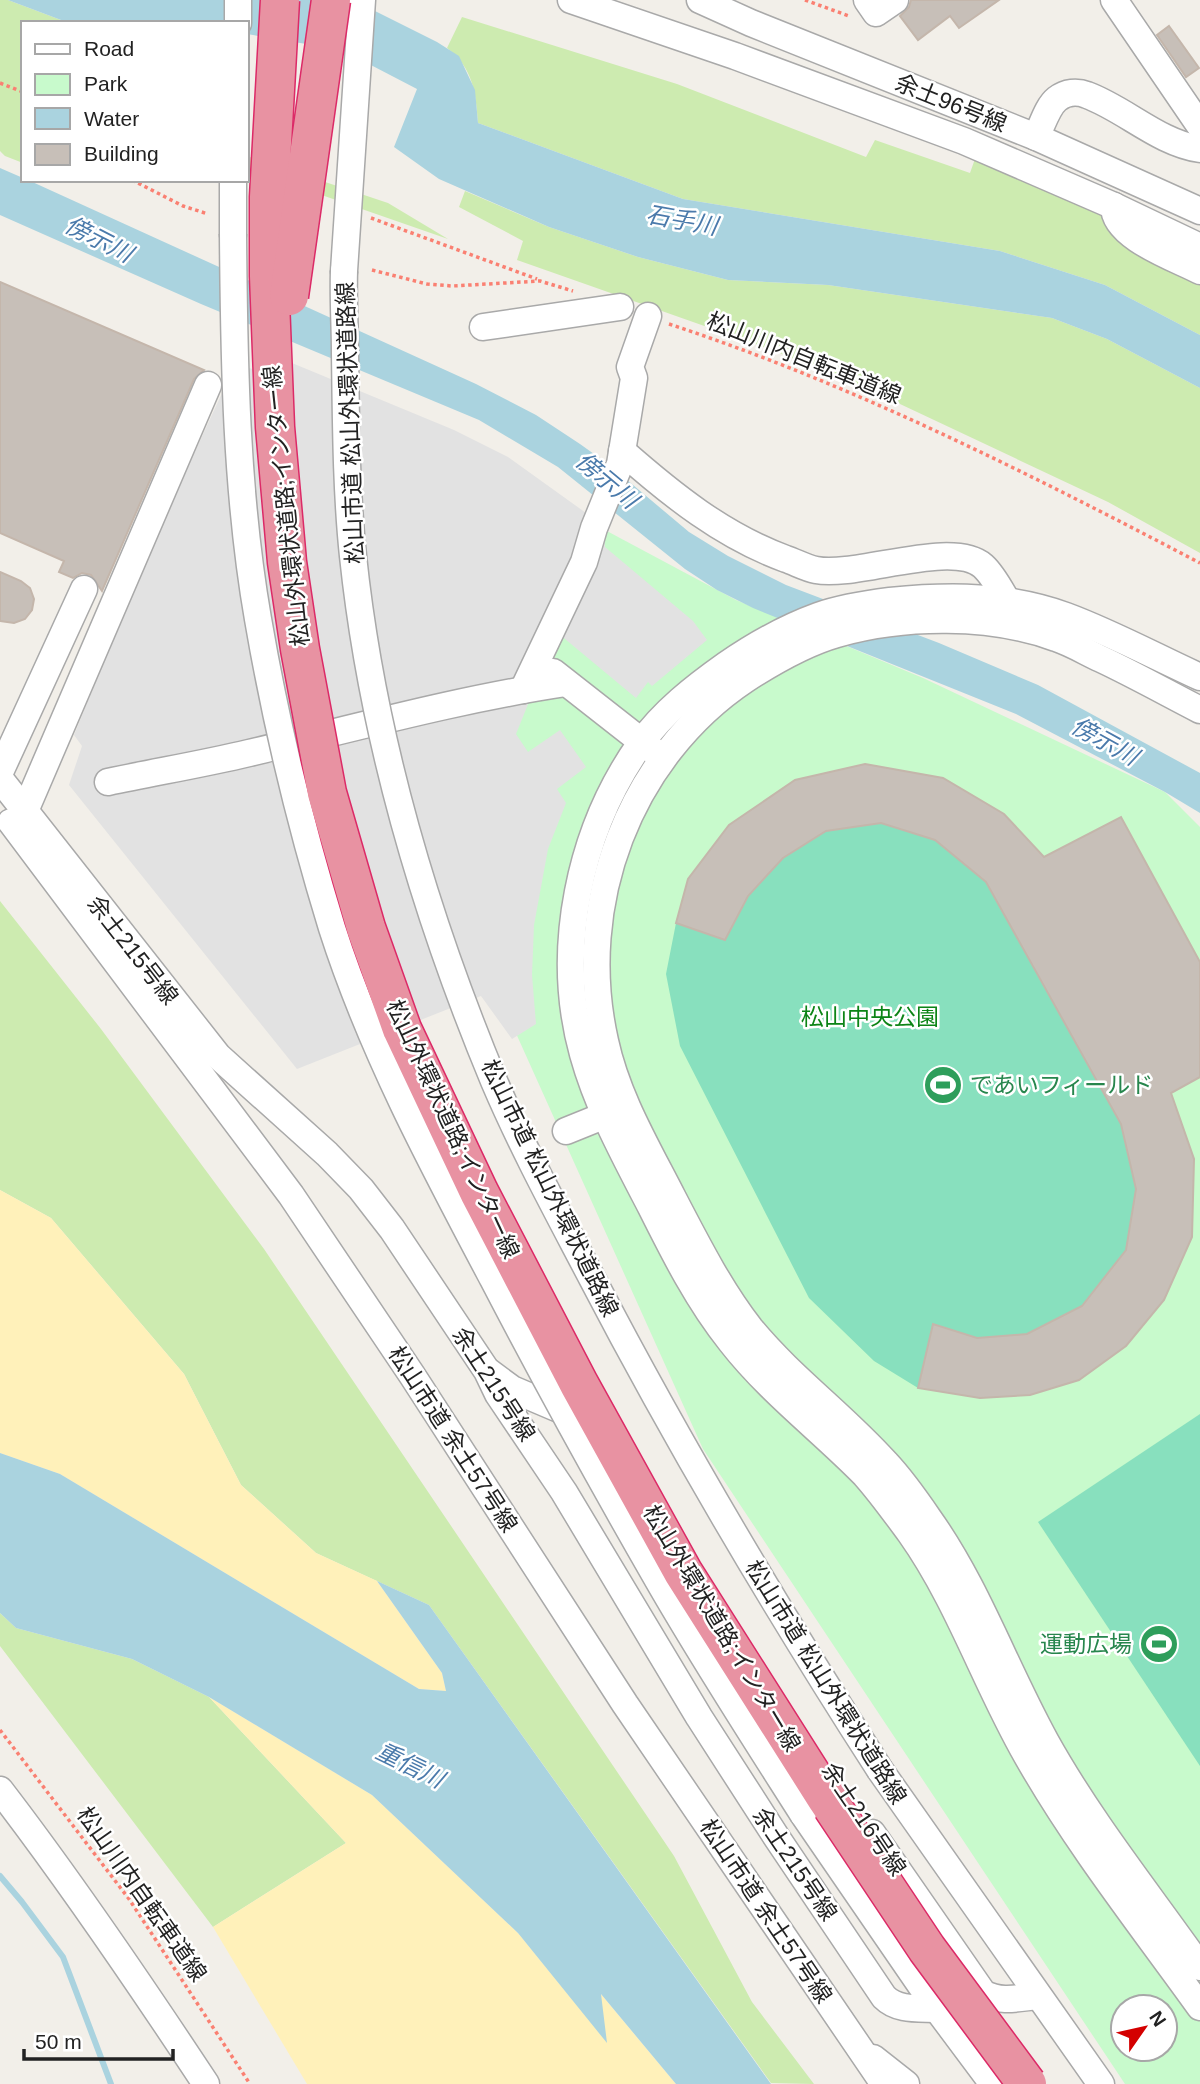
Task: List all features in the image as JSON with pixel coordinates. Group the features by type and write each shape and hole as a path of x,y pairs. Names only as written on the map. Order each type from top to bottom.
{"highway":[{"path":"263,0 286,197"},
{"path":"280,0 286,197"},
{"path":"286,197 331,0"},
{"name":"松山外環状道路;インター線","path":"286,197 289,292 275,427 287,562 327,793 366,928 402,1029 485,1204 579,1384 683,1572 827,1799 920,1938 1027,2084"}],"street":[{"path":"238,0 238,21"},
{"name":"松山市道 松山外環状道路線","path":"362,0 344,271 348,473 354,556 363,626 406,825 456,979 495,1082 523,1143 629,1349 736,1539 805,1654 880,1770 1101,2084"},
{"path":"571,0 734,56 964,141 1114,206 1200,247"},
{"name":"余土96号線","path":"701,0 776,33 1036,137 1200,211"},
{"path":"1114,0 1193,106 1180,125 1164,135"},
{"path":"1036,137 1054,101 1068,93 1086,94 1190,148 1200,149"},
{"path":"233,182 236,378 242,472 257,617 293,793 333,931 376,1041 452,1202 547,1383 659,1583 803,1814 937,2009 993,2084"},
{"path":"1114,206 1113,214 1128,232 1200,271"},
{"path":"483,327 620,307"},
{"path":"523,690 584,562 621,458 634,378 629,367 648,316"},
{"path":"13,815 208,385"},
{"path":"621,458 714,524 763,551 815,569 838,572 913,558 967,558 981,565 1007,600"},
{"path":"0,772 84,589"},
{"path":"1200,677 1064,615 1007,600 940,596 869,604 824,613 784,630 750,649 674,707 652,749 635,803 615,848 602,899 595,966 598,1005 615,1111 699,1296 730,1341 776,1393 869,1480 910,1533 940,1580 1005,1717 1030,1762 1068,1821 1200,2007"},
{"path":"652,749 772,663 801,648 835,635 877,626 942,620 1013,626 1057,638 1200,710"},
{"path":"538,661 652,749"},
{"path":"108,782 247,754 410,713 566,683"},
{"name":"余土215号線","path":"0,779 13,815 218,1056 327,1154 361,1189 487,1371 498,1394 564,1492 699,1717 884,1997 891,2004 901,2007 937,2009"},
{"name":"松山市道 余土57号線","path":"13,815 291,1195 412,1374 625,1704 884,2084"},
{"path":"566,1131 615,1111"},
{"path":"615,1111 720,1284 749,1326 792,1376 832,1410 887,1464 929,1519 961,1567 987,1617 1026,1706 1080,1797 1200,1967"},
{"name":"余土216号線","path":"487,1371 512,1389 569,1412 581,1420 591,1432 695,1610 708,1620 725,1625 744,1640 873,1835 983,1993 994,1999 1005,2000 1037,1996"},
{"path":"0,1790 149,1998 206,2084"},
{"path":"860,2048 906,2084"}],"path":[{"path":"805,0 863,21 880,4"},
{"path":"0,83 21,91"},
{"path":"136,182 183,206 208,214"},
{"path":"374,219 540,281 574,291"},
{"path":"372,270 402,279 440,285 540,281"},
{"name":"松山川内自転車道線","path":"648,316 726,342 874,402 1008,465 1200,563"},
{"name":"松山川内自転車道線","path":"0,1730 129,1899 250,2084"}],"green space":[{"path":"0,0 8,0 64,21 21,21 21,162 0,151"},
{"path":"462,17 677,84 866,157 875,140 970,173 976,156 1096,211 1127,243 1200,280 1200,335 1105,285 1000,251 683,199 478,123 468,72 456,55 447,48"},
{"path":"248,156 388,203 448,239 248,169"},
{"path":"465,191 549,227 638,257 728,280 828,285 1052,318 1107,339 1200,388 1200,553 1108,502 900,404 775,351 517,260 523,241 459,207"},
{"name":"松山中央公園","path":"373,406 736,600 923,678 1165,792 1200,827 1200,2084 1125,2084 1111,2063 1179,2063 1179,1993 1109,1993 1109,2060 703,1449 492,980"},
{"name":"であいフィールド","path":"865,764 943,778 1044,857 1121,817 1200,962 1200,1077 1171,1093 1194,1159 1192,1237 1164,1300 1126,1346 1079,1380 980,1398 918,1388 874,1361 809,1298 680,1046 666,974 688,879 729,825 795,780"},
{"path":"0,901 101,1029 264,1249 674,1856 752,2002 814,2084 771,2083 429,1605 316,1553 241,1485 184,1374 51,1218 0,1190"},
{"name":"運動広場","path":"1200,1414 1200,1766 1038,1522"},
{"path":"0,1613 16,1628 132,1659 209,1697 346,1843 213,1927 0,1646"}],"sand":[{"path":"0,1190 51,1218 184,1374 241,1485 316,1553 377,1581 442,1673 446,1691 419,1689 60,1474 0,1453"},
{"path":"209,1697 372,1795 518,1933 606,2041 600,1993 676,2084 307,2084 213,1927 346,1843"}],"shaded area":[{"path":"263,351 454,430 508,457 586,513 604,535 605,547 693,621 707,640 652,686 648,682 636,698 559,634 550,650 516,734 528,752 560,730 586,767 557,789 566,803 548,849 534,925 532,975 536,1024 512,1039 481,996 297,1069 69,785 82,746 74,735 153,542 236,363 255,370"}],"water":[{"name":"石手川","path":"8,0 353,0 437,42 459,56 475,90 478,123 683,199 1000,251 1105,285 1200,335 1200,388 1107,339 1052,318 828,285 728,280 638,257 549,227 439,179 394,147 417,89 342,50 248,34 248,21 64,21"},
{"name":"傍示川","path":"0,168 21,177 21,182 32,182 476,384 536,415 580,444 689,532 728,556 786,585 939,643 1038,685 1200,773 1200,813 1016,714 753,608 717,590 685,569 558,467 479,420 201,304 0,215"},
{"name":"重信川","path":"0,1453 60,1474 419,1689 446,1691 442,1673 377,1581 429,1605 771,2084 676,2084 601,1994 607,2043 518,1933 372,1795 209,1697 132,1659 16,1628 0,1613"}],"building":[{"path":"911,0 999,0 959,28 950,16 918,40 900,16 909,7"},
{"path":"1169,26 1199,68 1186,77 1157,35"},
{"path":"0,282 204,370 194,379 102,591 91,575 82,573 73,578 59,572 64,561 0,533"},
{"path":"0,572 30,588 34,599 32,610 25,619 14,623 0,621"},
{"path":"865,764 943,778 1004,814 1044,857 1121,817 1200,962 1200,1077 1171,1093 1194,1159 1192,1237 1164,1300 1126,1346 1079,1380 1030,1395 980,1398 918,1388 933,1324 977,1338 1027,1334 1082,1306 1126,1250 1136,1189 1121,1124 986,882 935,840 881,823 826,831 783,858 748,896 725,940 676,923 688,879 729,825 795,780"}],"waterway":[{"path":"0,1876 63,1957 111,2084"}],"place":[{"name":"であいフィールド","path":"943,1085"},
{"name":"運動広場","path":"1159,1644"}]}
